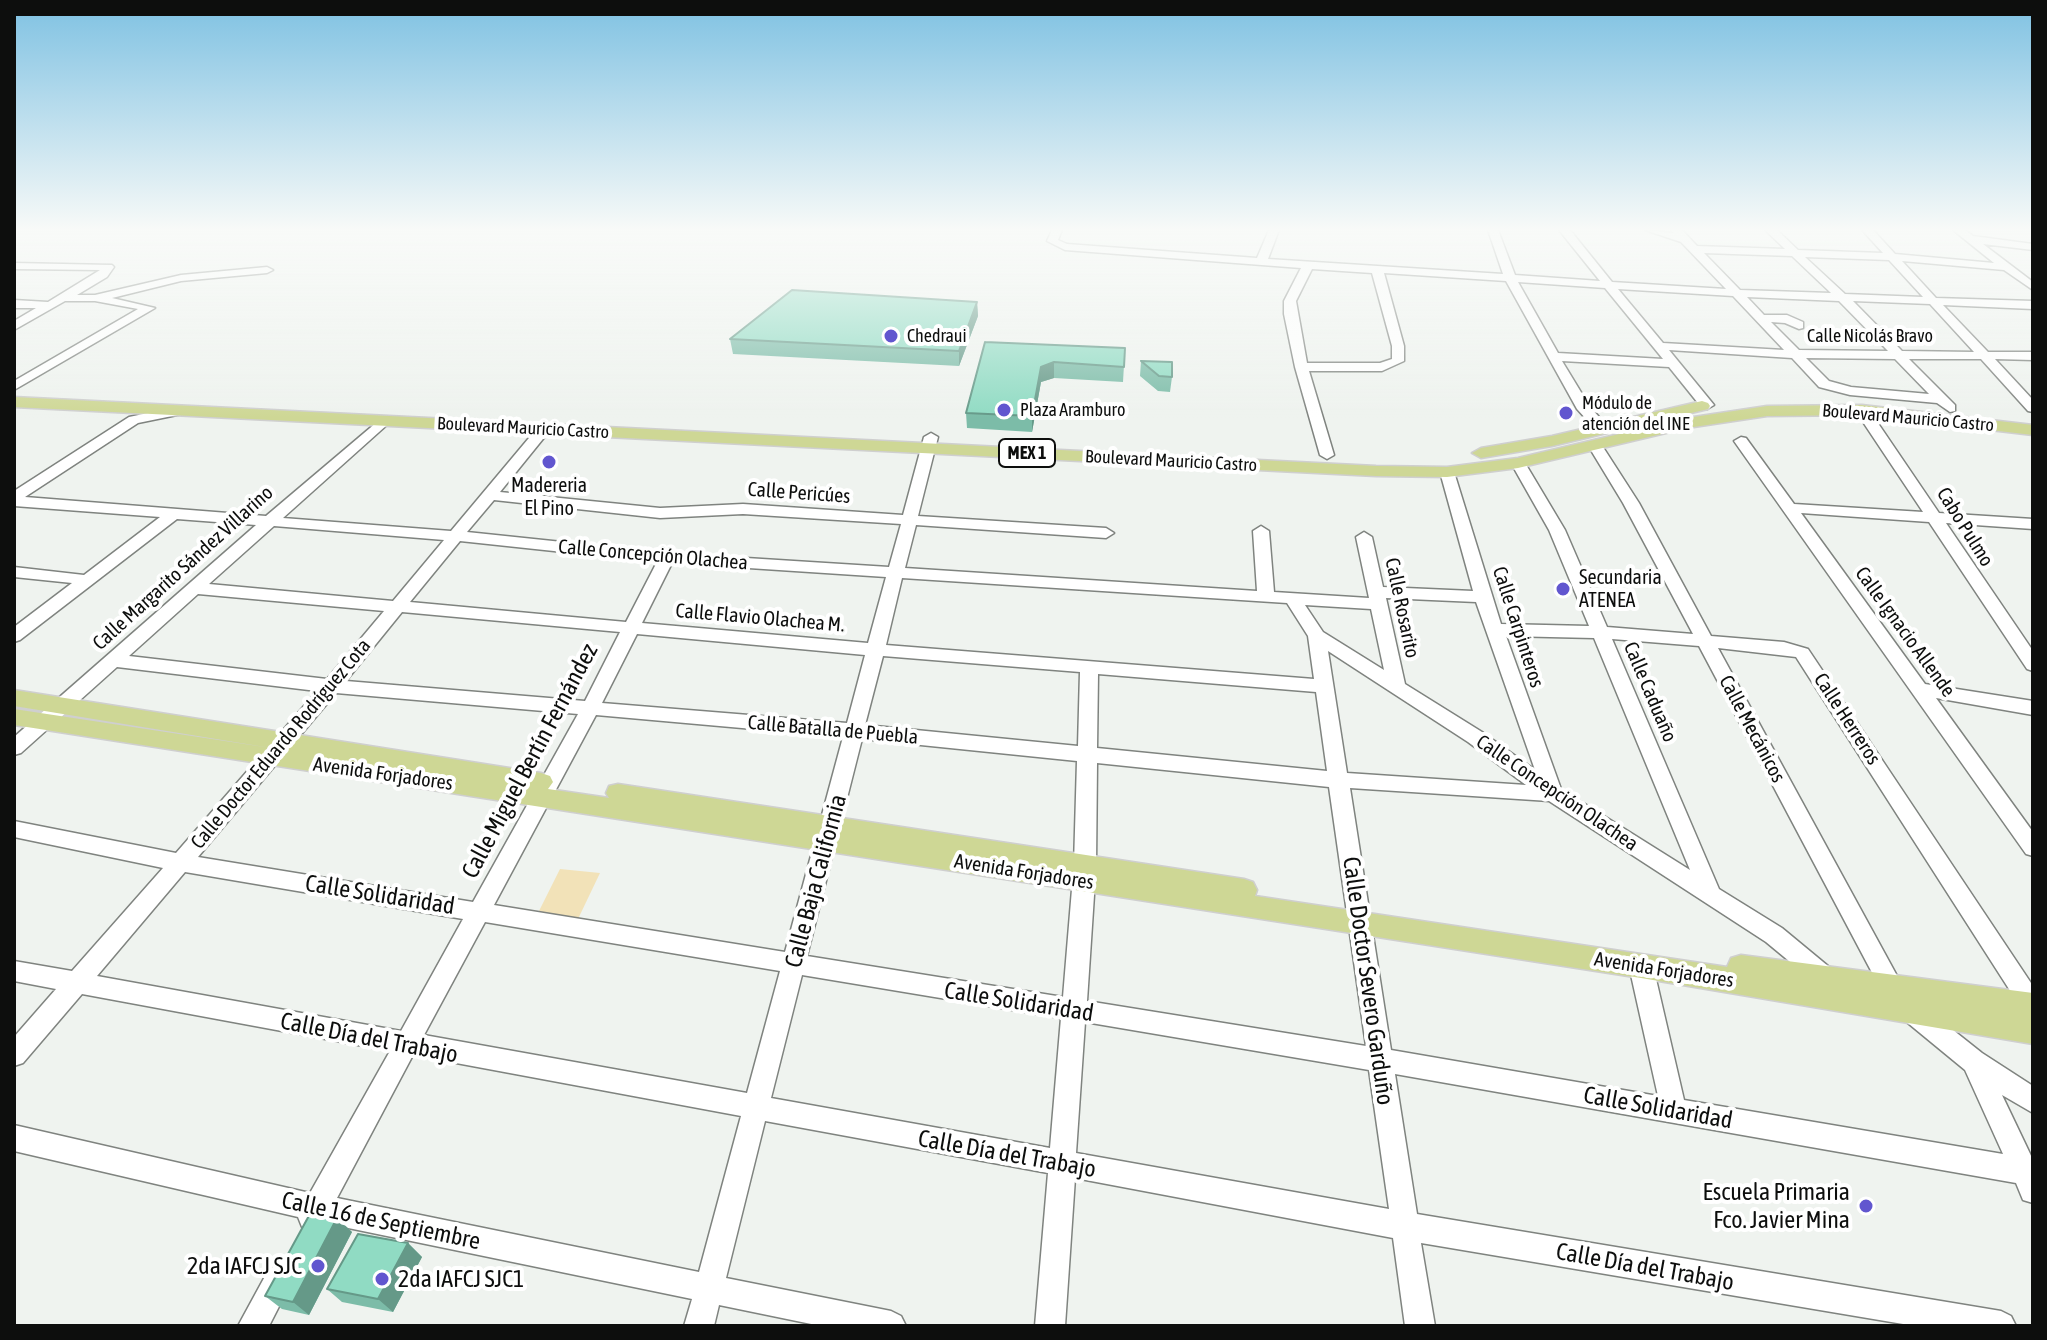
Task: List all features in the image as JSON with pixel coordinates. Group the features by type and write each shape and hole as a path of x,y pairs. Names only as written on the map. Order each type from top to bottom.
{"main road":[{"name":"Boulevard Mauricio Castro","path":"14,389 1240,464 1447,472 1518,463 1707,405 1739,400 1809,398 1946,404 2033,420"},
{"name":"Boulevard Mauricio Castro","path":"14,402 544,429 1430,457 1599,438 1731,415 1815,409 1862,410 2033,430"},
{"path":"1240,464 1265,461 1282,453"},
{"name":"Avenida Forjadores","path":"14,698 53,714 1358,916 1641,966 1901,1000 2033,1006"},
{"name":"Avenida Forjadores","path":"14,717 53,714"},
{"name":"Avenida Forjadores","path":"1358,916 1829,980 2033,1030"}],"street":[{"path":"14,326 72,293"},
{"path":"95,298 119,293"},
{"path":"1296,293 1289,307 1301,367 1327,455"},
{"path":"1301,367 1382,367 1395,364 1400,357 1383,293"},
{"name":"Calle Mecánicos","path":"1518,293 1584,409 1705,643 1901,1000"},
{"path":"1613,293 1707,405"},
{"path":"1727,293 2033,305"},
{"path":"1734,293 1830,387 1946,404"},
{"path":"1837,293 1946,404"},
{"path":"1926,293 2033,408"},
{"path":"14,389 149,308 95,298 62,298"},
{"path":"14,304 49,305"},
{"path":"1758,318 1787,319 1799,325"},
{"name":"Calle Nicolás Bravo","path":"1658,346 1795,354 2033,356"},
{"path":"1553,357 1672,363"},
{"name":"Cabo Pulmo","path":"1862,410 1935,516 1995,613 2033,665"},
{"path":"14,499 134,420 177,411"},
{"name":"Calle Margarito Sández Villarino","path":"14,748 383,421"},
{"name":"Calle Doctor Eduardo Rodríguez Cota","path":"14,1055 278,750 544,429"},
{"name":"Calle Ignacio Allende","path":"1741,441 2033,848"},
{"name":"Calle Baja California","path":"699,1326 929,443"},
{"name":"Calle Caduaño","path":"1518,463 1557,530 1712,897"},
{"name":"Calle Carpinteros","path":"1447,472 1483,597 1553,794"},
{"name":"Calle Pericúes","path":"490,495 660,513 738,509 1106,533"},
{"name":"Calle Concepción Olachea","path":"14,499 456,536 667,558 1293,600 1483,597"},
{"path":"1790,508 2033,524"},
{"path":"14,636 175,513"},
{"path":"1261,531 1266,598"},
{"name":"Calle Rosarito","path":"1364,537 1397,689"},
{"name":"Calle Miguel Bertín Fernández","path":"303,1235 591,707 667,558"},
{"path":"14,572 87,580"},
{"name":"Calle Flavio Olachea M.","path":"192,588 876,650 1324,686"},
{"name":"Calle Concepción Olachea","path":"1293,600 1317,636 1488,745 1553,794 1774,935 1829,980"},
{"path":"14,615 38,618"},
{"name":"Calle Herreros","path":"1494,630 1601,632 1790,648 1807,657 2033,1006"},
{"name":"Calle Doctor Severo Garduño","path":"1317,636 1420,1326"},
{"name":"Calle Batalla de Puebla","path":"113,660 332,686 855,731 1338,780 1553,794"},
{"path":"1050,1326 1084,873 1089,667"},
{"path":"1919,689 2033,708"},
{"name":"Calle Solidaridad","path":"14,829 181,863 1674,1111 2029,1181"},
{"path":"1641,966 1674,1111"},
{"name":"Calle Día del Trabajo","path":"14,971 408,1046 1405,1226 2001,1326"},
{"path":"1901,1000 1973,1061 2033,1101"},
{"path":"1973,1061 2029,1181"},
{"name":"Calle 16 de Septiembre","path":"14,1138 317,1208 891,1326"},
{"path":"253,1326 289,1261"}],"shaded area":[{"path":"560,869 600,873 578,919 537,915"}],"building":[{"path":"789,293 977,302 959,351 730,339"},
{"path":"985,342 1125,348 1124,367 1054,362 1041,367 1032,416 966,413"},
{"path":"1141,361 1172,362 1172,377 1159,376"},
{"path":"311,1212 337,1218 293,1302 265,1296"},
{"path":"358,1234 408,1243 378,1299 327,1289"}],"place":[{"name":"Chedraui","path":"891,336"},
{"name":"Plaza Aramburo","path":"1004,410"},
{"name":"Módulo de atención del INE","path":"1566,413"},
{"name":"Madereria El Pino","path":"549,462"},
{"name":"Secundaria ATENEA","path":"1563,589"},
{"name":"Escuela Primaria Fco. Javier Mina","path":"1866,1206"},
{"name":"2da IAFCJ SJC","path":"318,1266"},
{"name":"2da IAFCJ SJC1","path":"382,1279"}]}
